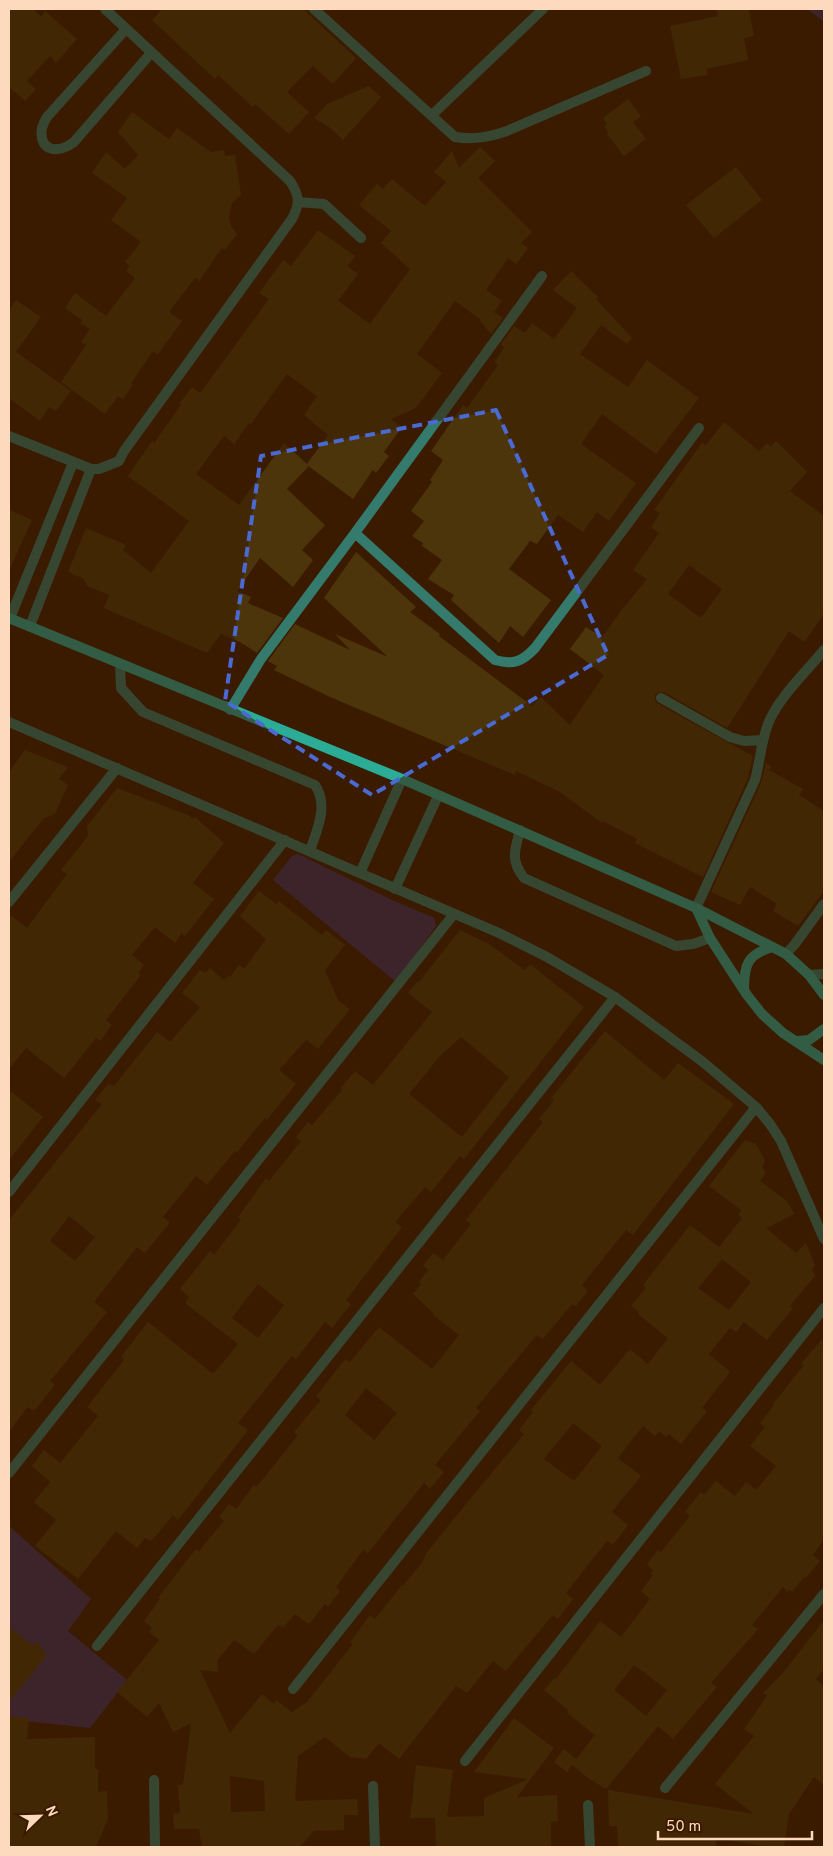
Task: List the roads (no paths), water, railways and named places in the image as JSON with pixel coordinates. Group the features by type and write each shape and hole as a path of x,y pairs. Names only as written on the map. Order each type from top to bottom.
{"main road":[{"path":"10,618 402,780 696,908 786,954 809,975 824,995"},
{"path":"696,908 710,938 762,1014 783,1033 824,1060"},
{"path":"744,990 748,961 761,951 773,947"},
{"path":"798,1042 808,1040 824,1029"}],"street":[{"path":"9,436 91,469 99,469 119,461 124,451 292,219 298,202 296,191 290,181 105,9"},
{"path":"314,9 456,136 470,139 487,137 524,124 646,71"},
{"path":"432,115 543,9"},
{"path":"126,30 47,117 42,129 43,140 47,147 61,150 74,142 151,52"},
{"path":"298,202 324,204 361,238"},
{"path":"230,710 261,659 542,276"},
{"path":"355,533 495,660 507,663 518,661 528,656 535,648 699,428"},
{"path":"10,618 73,463"},
{"path":"30,626 91,469"},
{"path":"696,908 755,780 768,723 776,707 824,650"},
{"path":"120,664 121,688 143,712 315,784 321,794 322,814 310,851"},
{"path":"662,698 730,737 744,741 763,740"},
{"path":"9,722 454,914 548,957 615,997 703,1062 756,1107 781,1141 824,1239"},
{"path":"9,902 117,768"},
{"path":"360,873 402,780"},
{"path":"396,889 438,796"},
{"path":"520,830 514,855 516,868 524,878 676,946 693,944 710,938"},
{"path":"9,1192 285,840"},
{"path":"786,954 824,904"},
{"path":"9,1473 454,914"},
{"path":"809,975 824,974"},
{"path":"97,1646 615,997"},
{"path":"293,1688 756,1107"},
{"path":"465,1761 824,1308"},
{"path":"666,1788 824,1594"},
{"path":"154,1780 155,1847"},
{"path":"373,1786 375,1847"},
{"path":"588,1805 590,1847"}]}
